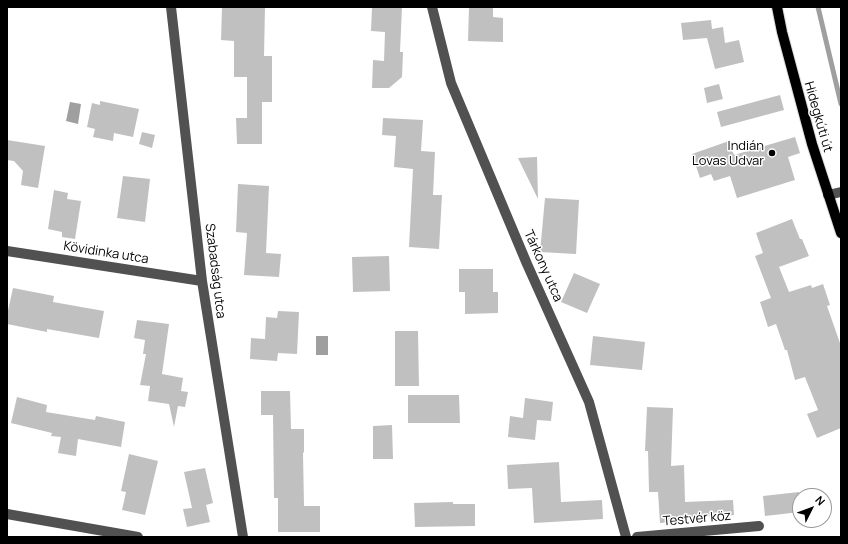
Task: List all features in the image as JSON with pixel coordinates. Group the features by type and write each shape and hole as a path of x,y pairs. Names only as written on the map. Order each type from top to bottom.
{"main road":[{"name":"Hidegkúti út","path":"777,7 782,32 812,144 841,233"}],"street":[{"name":"Szabadság utca","path":"171,7 202,281 242,537"},
{"name":"Tárkony utca","path":"432,7 451,83 527,264 589,402 626,537"},
{"path":"828,195 841,192"},
{"name":"Kövidinka utca","path":"7,251 202,281"},
{"path":"7,514 138,537"},
{"name":"Testvér köz","path":"637,537 759,526"}],"shaded area":[{"path":"70,102 81,104 78,124 66,121"},
{"path":"316,336 328,336 328,355 316,355"}],"building":[{"path":"222,7 265,7 264,56 272,56 272,102 262,102 262,144 237,144 236,118 247,118 247,77 234,77 234,41 221,40"},
{"path":"372,7 402,7 400,52 403,52 402,77 389,88 372,88 373,60 384,61 385,32 371,31"},
{"path":"469,7 493,7 493,17 503,18 503,42 468,41"},
{"path":"711,20 712,29 723,27 725,43 739,40 744,62 715,69 707,38 683,40 681,23"},
{"path":"719,84 723,99 707,103 704,88"},
{"path":"780,95 784,110 721,127 717,112"},
{"path":"100,101 139,109 133,137 114,133 113,141 93,137 95,129 87,127 92,103 100,105"},
{"path":"383,118 423,120 421,151 435,152 433,195 442,195 439,249 409,247 413,169 394,167 396,136 382,135"},
{"path":"142,132 155,135 152,148 139,144"},
{"path":"795,137 800,153 788,157 795,180 737,198 730,176 714,181 711,174 700,178 692,154 729,141 734,155"},
{"path":"7,140 45,146 38,188 21,185 23,171 14,161 7,160"},
{"path":"537,157 538,199 518,158"},
{"path":"123,176 150,179 145,222 117,218"},
{"path":"238,184 269,186 266,253 281,254 279,277 244,275 247,233 236,232"},
{"path":"54,190 68,193 67,199 81,201 75,239 62,237 62,232 48,229"},
{"path":"545,198 579,200 576,254 540,252"},
{"path":"792,219 809,256 779,267 789,292 811,285 812,288 823,284 830,305 827,306 841,346 841,428 817,438 807,414 818,410 805,377 795,380 787,350 785,350 776,324 768,327 760,302 771,298 755,256 763,253 756,233"},
{"path":"389,256 390,291 353,292 352,257"},
{"path":"459,269 493,269 493,292 498,292 498,313 465,314 465,292 459,292"},
{"path":"574,273 600,284 587,313 561,302"},
{"path":"13,288 54,296 53,302 104,311 99,338 47,329 47,332 7,324 7,315"},
{"path":"278,311 299,312 297,354 278,353 277,361 250,359 251,338 265,339 266,317 277,318"},
{"path":"137,320 169,324 162,374 183,378 181,391 188,392 185,407 178,406 174,427 169,404 148,401 150,386 140,385 146,354 143,354 145,340 134,338"},
{"path":"395,331 418,331 419,386 395,386"},
{"path":"593,336 645,342 642,370 590,365"},
{"path":"261,391 290,391 291,429 304,429 304,506 320,506 320,532 278,532 278,498 274,498 273,415 261,415"},
{"path":"408,395 459,395 460,423 408,423"},
{"path":"17,397 47,405 46,412 95,420 96,416 125,422 121,447 78,439 76,456 58,453 61,437 51,436 52,433 11,423"},
{"path":"525,398 553,402 551,421 537,420 535,440 508,437 510,416 523,418"},
{"path":"647,407 673,408 671,466 684,465 685,502 733,500 734,515 683,518 683,521 660,523 658,492 649,492 648,451 645,451"},
{"path":"392,425 393,459 373,459 373,426"},
{"path":"129,454 158,461 145,515 122,510 126,492 121,491"},
{"path":"559,462 561,502 602,500 603,519 534,523 532,488 508,489 507,465"},
{"path":"205,468 213,503 206,505 210,522 187,527 183,509 192,508 184,472"},
{"path":"792,493 792,513 765,516 763,496"},
{"path":"453,502 453,504 475,504 475,526 415,527 414,503"}],"waterway":[{"path":"818,7 841,104"}],"place":[{"name":"Indián Lovas Udvar","path":"772,153"}]}
